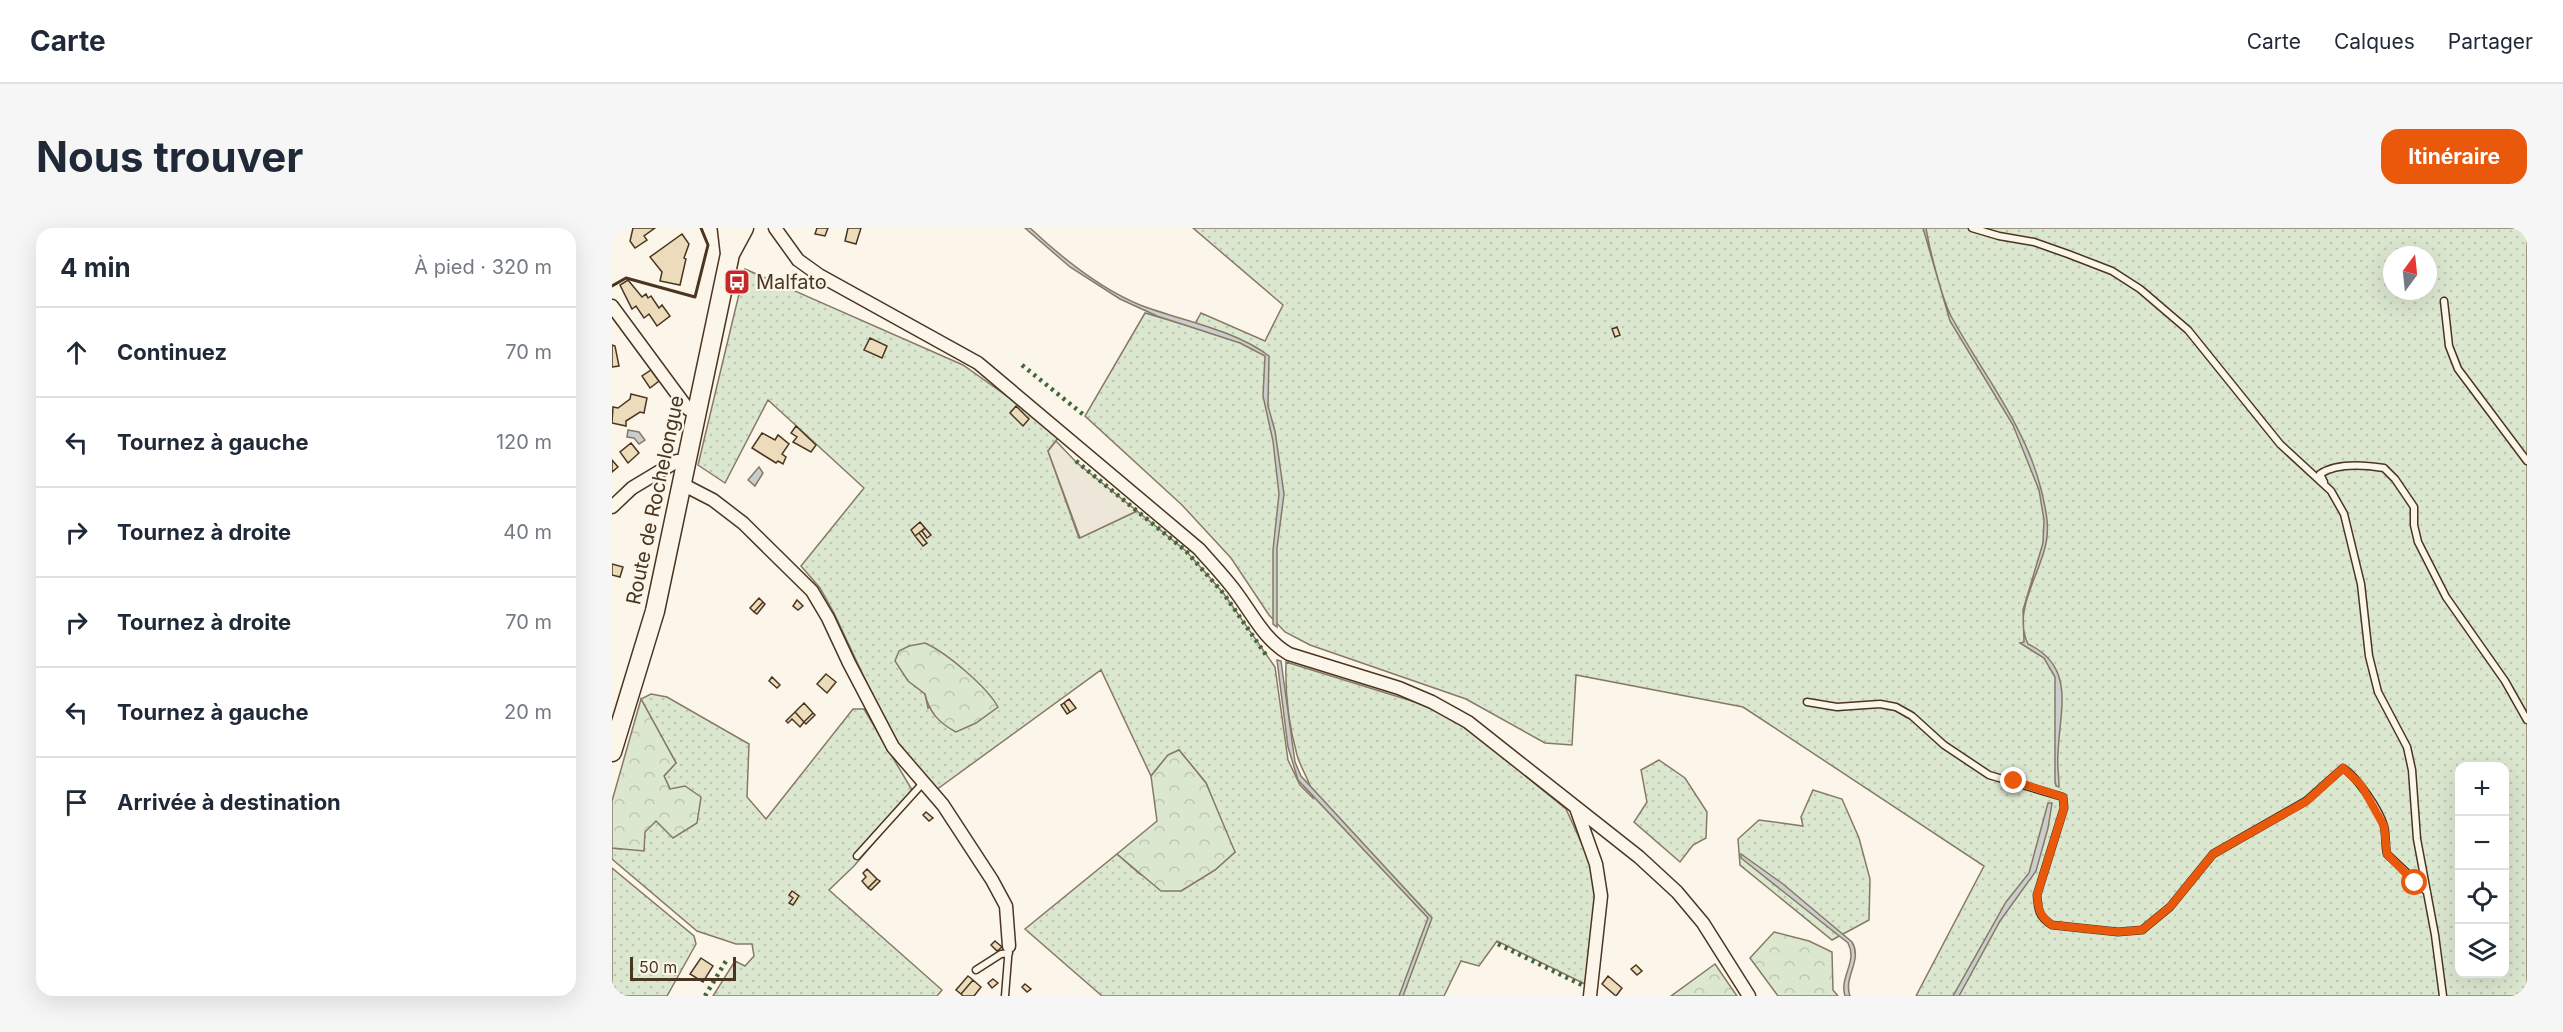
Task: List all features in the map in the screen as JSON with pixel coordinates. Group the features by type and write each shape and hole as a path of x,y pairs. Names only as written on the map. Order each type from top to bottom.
{"main road":[{"name":"Route de Rochelongue","path":"727,228 730,254"},
{"name":"Route de Rochelongue","path":"612,752 654,611 730,254 744,228"}],"street":[{"path":"775,230 798,260 819,275 955,349 1011,390 1199,549 1224,576 1265,635 1277,647 1289,654 1399,688 1432,702 1468,722 1639,857 1677,892 1703,923 1749,996"},
{"path":"612,306 688,409 698,411"},
{"path":"612,507 632,488 677,461 687,464"},
{"path":"682,484 713,500 743,523 812,591 893,747 943,805 992,880 1006,906 1009,949"},
{"path":"1576,808 1596,864 1601,896 1590,996"}],"lane":[{"path":"1972,228 2034,242 2068,254 2112,271 2140,289 2188,330 2280,444 2325,485"},
{"path":"2444,301 2449,346 2457,369 2527,461"},
{"path":"2443,996 2428,893 2417,839 2416,800 2407,747 2378,692 2369,656 2361,584 2344,514 2320,474 2329,468 2373,466 2384,468 2395,479 2414,507 2414,525 2418,542 2446,597 2505,681 2527,720"},
{"path":"1807,702 1837,706 1896,707 1912,716 1944,745 1989,775 2063,797 2064,808 2037,895 2038,910 2044,920 2052,925 2118,932 2142,930 2170,907 2213,854 2307,801 2343,768 2361,785 2384,826 2387,854 2428,893"},
{"path":"857,856 923,783"},
{"path":"976,970 1009,949"},
{"path":"1007,995 1009,949"}],"green space":[{"path":"1193,228 2527,228 2527,996 1916,996 1984,866 1743,707 1576,675 1572,745 1545,743 1466,699 1310,645 1285,632 1269,615 1231,558 1182,505 1085,416 1145,313 1193,327 1201,313 1265,341 1283,305"},
{"path":"745,269 963,365 1021,406 1058,438 1048,451 1079,538 1137,511 1186,551 1224,594 1275,667 1288,760 1300,785 1313,798 1311,787 1297,755 1292,732 1287,697 1286,662 1428,706 1462,724 1566,809 1591,864 1596,904 1589,986 1497,941 1479,966 1461,961 1444,996 1102,996 1025,929 1117,854 1140,874 1181,891 1215,870 1235,852 1227,839 1206,783 1179,750 1168,755 1151,776 1101,670 936,790 896,745 834,613 820,588 801,566 864,488 768,400 725,483 698,465","holes":["959,666 973,681 928,708 925,694"]},
{"path":"925,643 966,671 998,707 976,723 956,732 940,721 932,712 925,694 908,681 895,661 899,651 909,646"},
{"path":"651,694 667,697 749,744 747,797 766,819 853,709 864,709 915,795 854,866 829,890 942,990 937,996 713,996 735,961 745,966 754,956 752,944 736,944 697,931 612,859 612,848 621,849 656,821 670,789 664,776 676,763 641,699"},
{"path":"641,699 676,763 664,776 670,789 685,786 701,797 697,823 673,838 656,821 645,832 644,851 612,848 612,801"},
{"path":"1179,750 1206,783 1235,852 1215,870 1181,891 1161,891 1117,854 1157,821 1151,776 1168,755"},
{"path":"1659,760 1685,778 1707,812 1706,838 1693,845 1680,862 1634,822 1647,802 1641,770"},
{"path":"1813,790 1842,799 1859,838 1870,879 1869,920 1832,940 1740,865 1738,839 1759,820 1803,826 1801,817"},
{"path":"612,868 694,936 696,944 667,996 612,996"},
{"path":"1774,932 1809,941 1832,952 1833,990 1838,996 1778,996 1750,958"},
{"path":"1715,964 1737,996 1671,996"}],"shaded area":[{"path":"1025,228 1030,228 1082,271 1125,298 1156,311 1223,332 1269,356 1268,406 1275,431 1284,494 1277,548 1277,627 1273,624 1273,550 1279,494 1273,441 1263,396 1265,356 1240,343 1157,316 1120,299 1070,267"},
{"path":"1923,228 1926,228 1947,308 2014,421 2025,443 2041,489 2047,536 2023,618 2023,610 2043,543 2044,520 2039,490 2013,425 1950,321"},
{"path":"628,430 639,432 645,440 639,444 634,438 627,437"},
{"path":"1056,441 1076,462 1137,511 1080,538 1048,451"},
{"path":"759,467 763,473 755,486 748,480"},
{"path":"2023,621 2028,644 2054,665 2059,678 2062,707 2058,758 2059,787 2056,786 2055,781 2055,677 2044,658 2020,643 2024,642"},
{"path":"1277,660 1281,661 1295,762 1301,776 1432,918 1403,996 1399,996 1428,918 1298,780 1288,747"},
{"path":"2048,803 2052,803 2048,828 2036,871 2000,921 1959,996 1953,996 2006,902 2029,873"},
{"path":"1741,854 1783,884 1852,942 1855,956 1849,982 1850,996 1845,996 1844,989 1851,957 1848,943 1741,858"}],"building":[{"path":"633,228 655,228 644,236 647,240 635,248 630,241"},
{"path":"817,228 828,228 825,236 815,234"},
{"path":"848,228 861,228 856,244 845,241"},
{"path":"682,234 689,244 684,258 686,259 680,285 660,281 662,272 650,257"},
{"path":"628,280 642,297 646,294 648,298 651,296 659,308 662,305 670,316 657,326 649,314 644,318 636,306 632,309 620,285"},
{"path":"1617,327 1620,335 1615,337 1612,329"},
{"path":"870,338 887,346 882,358 864,350"},
{"path":"612,345 615,346 619,366 612,367"},
{"path":"651,370 659,381 650,388 642,376"},
{"path":"631,394 647,398 644,413 640,412 626,421 626,426 612,423 613,407 618,408 630,399"},
{"path":"1016,406 1029,419 1023,426 1010,413"},
{"path":"796,426 816,445 811,452 793,442 797,437 791,433"},
{"path":"762,433 775,440 778,435 789,444 782,454 786,457 783,464 778,461 776,463 752,448"},
{"path":"631,443 639,453 628,463 620,452"},
{"path":"612,460 618,467 612,472"},
{"path":"920,522 925,528 915,536 911,530"},
{"path":"925,528 931,535 927,538 922,531"},
{"path":"919,533 927,543 923,546 915,536"},
{"path":"612,564 623,567 620,577 612,575"},
{"path":"759,598 763,602 754,612 750,608"},
{"path":"797,600 803,606 798,610 793,606"},
{"path":"763,602 765,604 757,614 754,612"},
{"path":"826,674 836,682 827,693 817,684"},
{"path":"772,677 780,685 777,688 769,681"},
{"path":"1069,699 1076,708 1070,712 1064,703"},
{"path":"804,703 813,713 804,722 795,712"},
{"path":"1064,703 1070,712 1067,714 1061,705"},
{"path":"795,712 804,722 800,727 792,719 788,723 786,721"},
{"path":"813,713 815,715 806,724 804,722"},
{"path":"926,812 933,818 929,821 923,815"},
{"path":"867,869 877,879 868,888 862,881 866,877 863,873"},
{"path":"877,879 880,881 871,890 868,888"},
{"path":"792,891 799,896 793,905 789,903 793,898 789,895"},
{"path":"995,941 1002,947 997,951 991,945"},
{"path":"701,958 713,966 703,982 690,974"},
{"path":"1636,965 1642,971 1637,975 1631,969"},
{"path":"968,976 973,980 961,994 956,990"},
{"path":"1608,976 1622,988 1616,996 1602,984"},
{"path":"993,979 998,983 992,988 988,983"},
{"path":"973,980 981,987 974,996 963,996 961,994"},
{"path":"1025,984 1031,989 1027,992 1022,987"}],"hedge":[{"path":"1022,365 1085,416"},
{"path":"1076,461 1186,551 1224,594 1268,658"},
{"path":"1498,944 1582,985"},
{"path":"705,996 726,961"}],"wall":[{"path":"612,286 626,278 695,297 708,245 701,228"}],"place":[{"name":"Malfato","path":"737,282"}],"route":[{"path":"2014,781 2063,797 2064,808 2037,895 2038,910 2044,920 2052,925 2118,932 2142,930 2170,907 2213,854 2232,841 2307,801 2343,768 2351,773 2361,785 2378,814 2384,826 2387,854 2415,883"}]}
